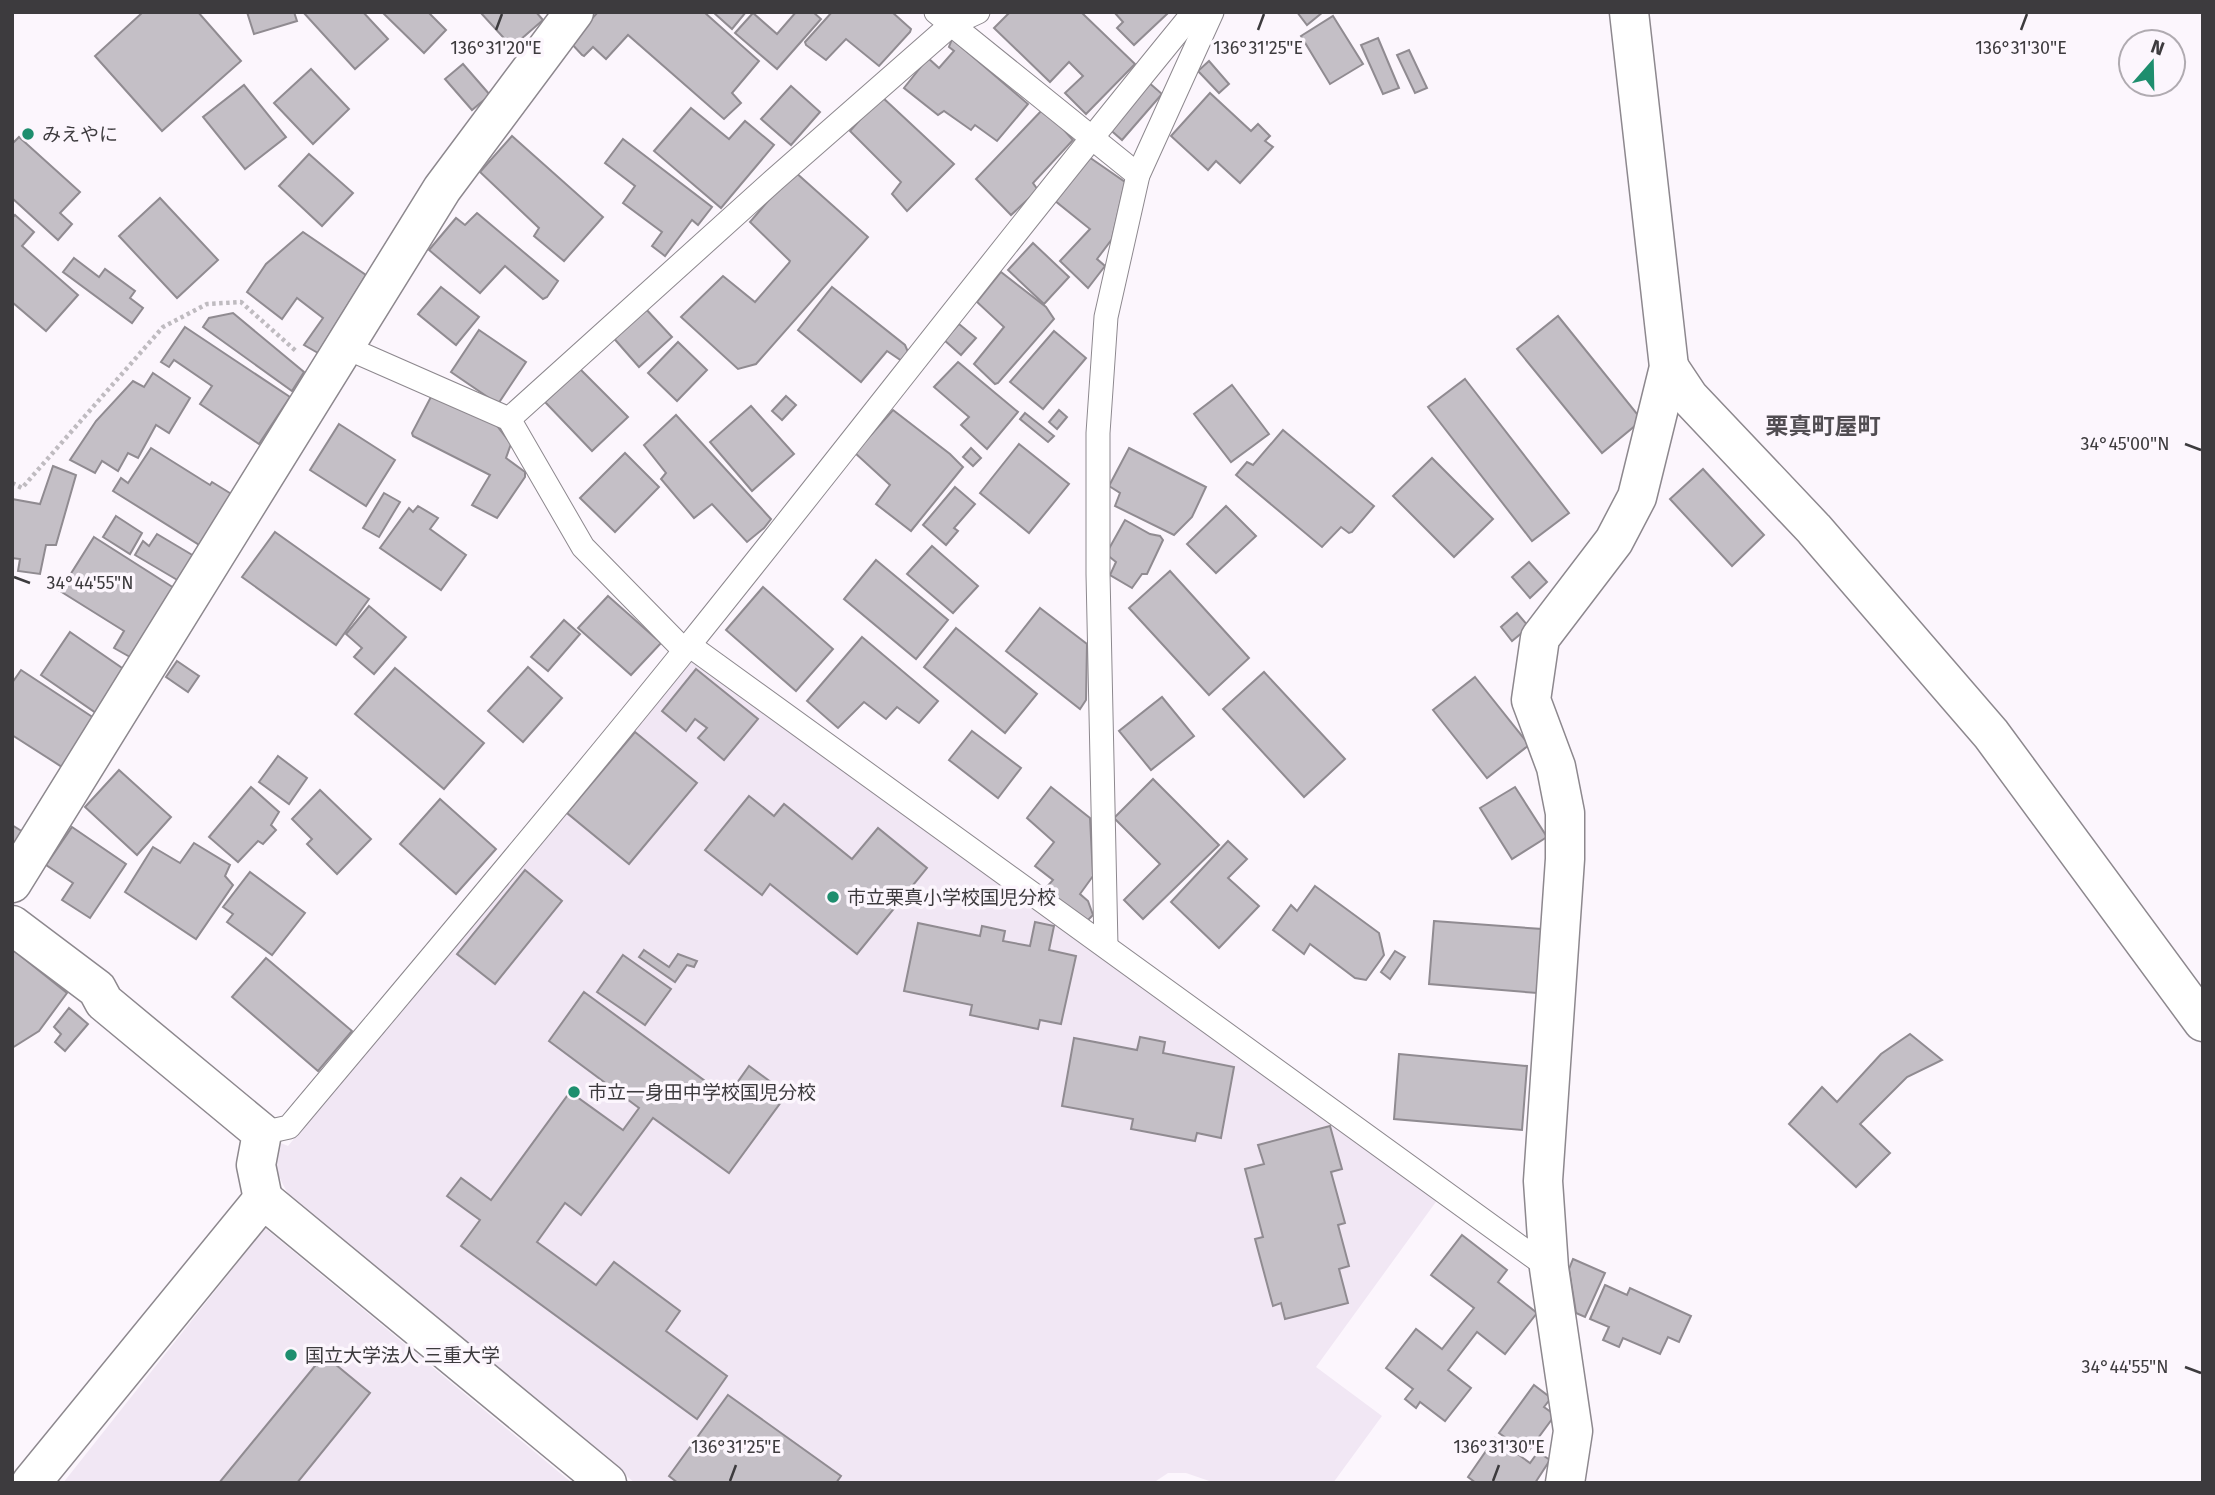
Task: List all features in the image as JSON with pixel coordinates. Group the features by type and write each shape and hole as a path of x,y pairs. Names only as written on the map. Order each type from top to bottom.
{"street":[{"path":"12,883 442,189 574,12"},
{"path":"1565,1483 1573,1431 1549,1268 1543,1181 1565,859 1565,813 1556,767 1531,700 1540,638 1614,541 1637,497 1669,367 1629,12"},
{"path":"1669,367 1689,397 1814,529 1991,734 2203,1022"},
{"path":"12,925 97,989 104,1002 262,1133 256,1166 263,1199 607,1483"},
{"path":"32,1483 263,1199"}],"lane":[{"path":"509,419 774,180 944,18 978,12"},
{"path":"262,1133 289,1127 522,850 690,645 1091,138 1195,12"},
{"path":"1106,946 1098,574 1098,433 1106,317 1138,175 1212,12"},
{"path":"944,18 1138,175"},
{"path":"335,362 509,419 583,547 680,645 690,645 1549,1268"}],"path":[{"path":"12,483 22,488 163,327 207,304 241,302 335,362"}],"shaded area":[{"path":"688,661 702,661 1438,1199 1316,1367 1382,1416 1333,1483 1215,1483 1186,1473 1168,1473 1153,1483 635,1483 288,1194 270,1159 278,1142 288,1146"},
{"name":"国立大学法人 三重大学","path":"265,1228 572,1483 63,1483"}],"building":[{"path":"143,12 198,12 241,61 162,131 95,56"},
{"path":"247,12 294,12 297,21 254,34"},
{"path":"303,12 363,12 388,39 355,69"},
{"path":"382,12 428,12 446,30 424,53"},
{"path":"480,12 536,12 543,20 512,47"},
{"path":"598,12 704,12 759,61 732,93 741,103 724,119 628,35 606,59 593,47 582,55 570,42"},
{"path":"713,12 746,12 732,29"},
{"path":"796,12 813,12 821,19 777,69 735,33 753,13 777,34"},
{"path":"832,12 892,12 911,29 879,66 846,39 826,60 805,42"},
{"path":"1010,12 1081,12 1135,64 1086,114 1065,93 1083,76 1069,62 1050,82 994,28"},
{"path":"1114,12 1168,13 1134,45 1117,28 1123,22"},
{"path":"1297,12 1323,12 1307,25"},
{"path":"1333,16 1363,64 1330,84 1301,36"},
{"path":"1378,38 1399,88 1383,94 1361,45"},
{"path":"952,39 1028,104 997,141 975,125 971,130 944,111 938,115 904,88 928,58 939,68 954,51 949,47"},
{"path":"1409,50 1427,88 1415,93 1397,55"},
{"path":"1209,61 1229,84 1219,93 1198,71"},
{"path":"463,64 490,95 472,110 445,79"},
{"path":"311,69 349,109 313,144 274,103"},
{"path":"1147,81 1162,94 1122,140 1107,127"},
{"path":"244,85 286,137 245,169 203,117"},
{"path":"791,86 820,112 791,145 761,119"},
{"path":"1210,93 1251,131 1258,124 1270,136 1265,141 1273,147 1240,183 1216,161 1208,170 1171,136"},
{"path":"881,96 954,164 907,211 892,194 901,182 850,131"},
{"path":"691,108 729,139 745,121 774,145 721,208 654,151"},
{"path":"1044,108 1073,140 1033,183 1038,190 1011,215 976,179"},
{"path":"512,136 603,217 564,261 534,236 539,228 480,172"},
{"path":"19,137 80,192 60,213 72,224 58,240 12,198 12,144"},
{"path":"623,139 712,207 698,225 692,220 665,256 652,246 662,232 623,203 635,186 605,163"},
{"path":"309,154 353,193 322,226 279,186"},
{"path":"1089,157 1125,182 1112,239 1097,259 1105,266 1088,288 1060,261 1090,229 1054,200"},
{"path":"794,171 868,237 756,364 738,369 681,317 723,276 755,302 789,263 790,261 750,222"},
{"path":"160,198 218,260 177,298 119,236"},
{"path":"477,213 558,281 547,297 543,299 505,266 480,293 429,250 456,218 465,225"},
{"path":"15,215 34,232 22,246 78,295 46,331 12,302 12,218"},
{"path":"303,232 366,275 318,353 304,345 323,318 297,298 282,319 247,292 266,264"},
{"path":"1033,243 1069,277 1044,304 1008,270"},
{"path":"74,258 99,277 105,269 135,291 130,298 143,308 132,323 63,272"},
{"path":"1001,272 1046,307 1054,319 995,384 974,364 1004,327 977,302"},
{"path":"441,287 479,317 456,345 418,314"},
{"path":"832,287 905,345 908,352 902,361 887,351 861,382 798,330"},
{"path":"644,307 672,337 639,367 611,335"},
{"path":"233,313 304,372 292,391 203,327 209,318"},
{"path":"1558,316 1642,420 1602,453 1517,349"},
{"path":"959,324 976,338 961,355 944,340"},
{"path":"185,327 290,397 259,444 200,404 212,386 174,360 169,367 161,362"},
{"path":"479,330 526,362 498,404 451,372"},
{"path":"1054,331 1086,358 1043,409 1010,382"},
{"path":"678,342 707,370 677,401 648,373"},
{"path":"958,362 1018,412 987,449 961,425 969,417 934,387"},
{"path":"580,369 628,417 592,451 545,402"},
{"path":"153,373 190,398 169,433 156,425 138,458 128,453 118,471 102,461 95,473 70,460 96,421 133,381 144,387"},
{"path":"1465,379 1569,513 1532,541 1428,407"},
{"path":"1232,385 1269,434 1231,462 1194,414"},
{"path":"433,393 494,422 511,444 506,458 525,472 525,477 497,518 472,505 490,475 413,436 412,433"},
{"path":"786,396 796,405 782,420 772,411"},
{"path":"751,406 794,454 752,491 710,442"},
{"path":"893,410 963,467 911,531 876,504 890,485 855,453"},
{"path":"1059,410 1067,417 1057,429 1049,422"},
{"path":"1025,413 1054,436 1048,442 1020,419"},
{"path":"676,415 771,519 747,542 712,504 694,518 661,479 666,473 644,445"},
{"path":"339,424 395,460 366,506 310,470"},
{"path":"1283,430 1374,506 1352,532 1349,533 1341,527 1322,547 1236,475 1247,462 1253,465"},
{"path":"1019,444 1069,484 1029,533 980,493"},
{"path":"151,448 210,485 212,482 233,495 201,546 113,491 121,478 128,483"},
{"path":"971,448 981,458 973,466 963,457"},
{"path":"1129,448 1206,487 1192,517 1174,535 1115,506 1120,493 1109,486"},
{"path":"625,453 659,487 615,532 580,498"},
{"path":"1432,458 1493,519 1454,557 1393,496"},
{"path":"53,466 76,475 56,545 46,545 40,574 18,571 20,559 12,558 12,499 40,504"},
{"path":"1703,469 1764,535 1732,566 1670,499"},
{"path":"955,487 975,504 954,528 958,531 946,545 923,525"},
{"path":"384,493 400,502 379,537 363,528"},
{"path":"418,506 438,518 430,529 466,555 441,590 380,548 409,508 413,512"},
{"path":"1226,506 1256,536 1216,573 1187,544"},
{"path":"116,516 142,533 130,554 103,537"},
{"path":"1125,520 1150,534 1160,536 1163,540 1147,574 1142,574 1132,588 1110,575 1116,562 1106,554"},
{"path":"275,532 369,599 336,645 242,577"},
{"path":"157,534 194,556 179,581 135,555 143,541 149,546"},
{"path":"94,537 174,588 130,657 114,648 124,631 60,591"},
{"path":"932,546 978,586 953,613 907,574"},
{"path":"876,560 948,620 916,659 844,599"},
{"path":"1529,562 1547,582 1530,598 1512,577"},
{"path":"1170,571 1249,658 1209,695 1129,608"},
{"path":"763,587 833,649 796,691 726,630"},
{"path":"608,596 661,643 631,675 578,628"},
{"path":"369,606 406,637 374,674 354,657 362,648 346,634"},
{"path":"1040,608 1087,644 1086,700 1080,709 1006,651"},
{"path":"1517,613 1529,627 1512,641 1501,627"},
{"path":"564,620 580,634 548,671 531,657"},
{"path":"956,628 1037,694 1005,733 924,667"},
{"path":"70,632 125,670 96,713 41,675"},
{"path":"862,637 938,701 919,723 897,707 886,719 864,702 838,728 807,701"},
{"path":"177,661 199,676 188,692 166,677"},
{"path":"528,667 562,698 523,742 488,711"},
{"path":"395,668 484,743 444,789 355,714"},
{"path":"696,669 758,719 724,760 698,738 707,728 695,719 686,731 662,711"},
{"path":"21,670 94,718 62,767 12,735 12,683"},
{"path":"1264,672 1345,759 1304,797 1223,709"},
{"path":"1475,677 1529,745 1487,778 1433,710"},
{"path":"1162,697 1194,736 1151,770 1119,731"},
{"path":"972,731 1021,768 998,798 949,760"},
{"path":"635,732 697,783 629,864 567,813"},
{"path":"278,756 307,778 289,804 259,782"},
{"path":"119,770 171,817 137,855 85,807"},
{"path":"1153,779 1219,845 1143,919 1124,900 1160,864 1114,818"},
{"path":"251,787 279,812 271,825 276,830 263,844 258,841 238,862 209,837"},
{"path":"1051,787 1090,818 1093,876 1080,894 1088,901 1093,915 1086,922 1044,890 1053,880 1035,866 1054,842 1027,818"},
{"path":"1515,787 1547,837 1512,859 1480,808"},
{"path":"320,790 371,839 337,874 307,844 312,839 292,819"},
{"path":"749,796 774,816 784,804 852,859 878,828 927,868 857,954 770,884 762,895 705,850"},
{"path":"440,799 496,849 456,894 400,844"},
{"path":"12,825 23,832 12,848"},
{"path":"72,827 126,864 90,918 62,900 73,883 46,865"},
{"path":"1228,841 1247,859 1228,878 1259,906 1219,948 1171,902"},
{"path":"194,843 230,865 225,876 233,885 196,939 125,892 153,847 180,863"},
{"path":"525,870 562,901 495,984 457,954"},
{"path":"250,872 305,913 272,955 227,922 233,914 223,907"},
{"path":"1315,886 1379,933 1384,955 1366,980 1355,978 1310,944 1304,954 1273,930 1291,905 1297,911"},
{"path":"1434,921 1542,929 1537,993 1429,984"},
{"path":"1035,922 1054,926 1049,950 1076,956 1061,1024 1040,1020 1038,1029 970,1015 972,1005 904,991 918,923 980,936 982,926 1005,931 1003,941 1030,946"},
{"path":"12,949 67,993 39,1031 12,1048"},
{"path":"644,950 669,967 678,954 697,961 694,967 687,965 675,982 639,957"},
{"path":"1395,951 1405,957 1390,979 1381,972"},
{"path":"623,955 671,989 645,1025 597,992"},
{"path":"266,958 352,1031 318,1071 232,997"},
{"path":"584,992 727,1097 749,1066 787,1094 729,1173 653,1118 581,1215 565,1203 537,1242 596,1285 614,1262 680,1311 666,1331 727,1376 697,1419 461,1246 480,1220 447,1196 461,1178 491,1200 570,1092 623,1130 639,1108 549,1041"},
{"path":"69,1008 88,1024 65,1051 55,1042 61,1034 54,1027"},
{"path":"1910,1034 1942,1060 1907,1077 1860,1124 1890,1153 1856,1187 1789,1124 1822,1087 1837,1102 1881,1054"},
{"path":"1140,1037 1165,1042 1163,1053 1234,1067 1221,1138 1197,1133 1195,1141 1131,1129 1133,1119 1062,1106 1074,1038 1137,1050"},
{"path":"1399,1054 1527,1066 1522,1130 1394,1119"},
{"path":"1330,1126 1342,1169 1331,1172 1345,1223 1338,1225 1349,1266 1339,1269 1348,1303 1285,1319 1281,1303 1273,1306 1255,1239 1263,1237 1245,1169 1264,1164 1258,1145"},
{"path":"1462,1235 1507,1270 1498,1282 1537,1313 1505,1354 1477,1332 1448,1370 1471,1388 1445,1421 1420,1402 1416,1408 1405,1399 1413,1389 1386,1368 1416,1329 1442,1349 1474,1308 1431,1275"},
{"path":"1573,1259 1605,1273 1585,1317 1576,1313 1569,1269"},
{"path":"1605,1285 1627,1295 1630,1288 1691,1316 1679,1342 1668,1337 1660,1354 1623,1338 1619,1347 1603,1340 1609,1327 1590,1319"},
{"path":"324,1355 370,1393 297,1483 219,1483"},
{"path":"1534,1385 1551,1398 1544,1407 1555,1415 1527,1453 1499,1433"},
{"path":"728,1395 841,1476 836,1483 678,1483 669,1476"},
{"path":"1495,1438 1530,1463 1538,1452 1550,1460 1535,1483 1476,1483 1468,1477"}],"place":[{"name":"みえやに","path":"28,134"},
{"name":"市立栗真小学校国児分校","path":"833,897"},
{"name":"市立一身田中学校国児分校","path":"574,1092"},
{"name":"国立大学法人 三重大学","path":"291,1355"}],"district":[{"name":"栗真町屋町","path":"1823,426"}]}
